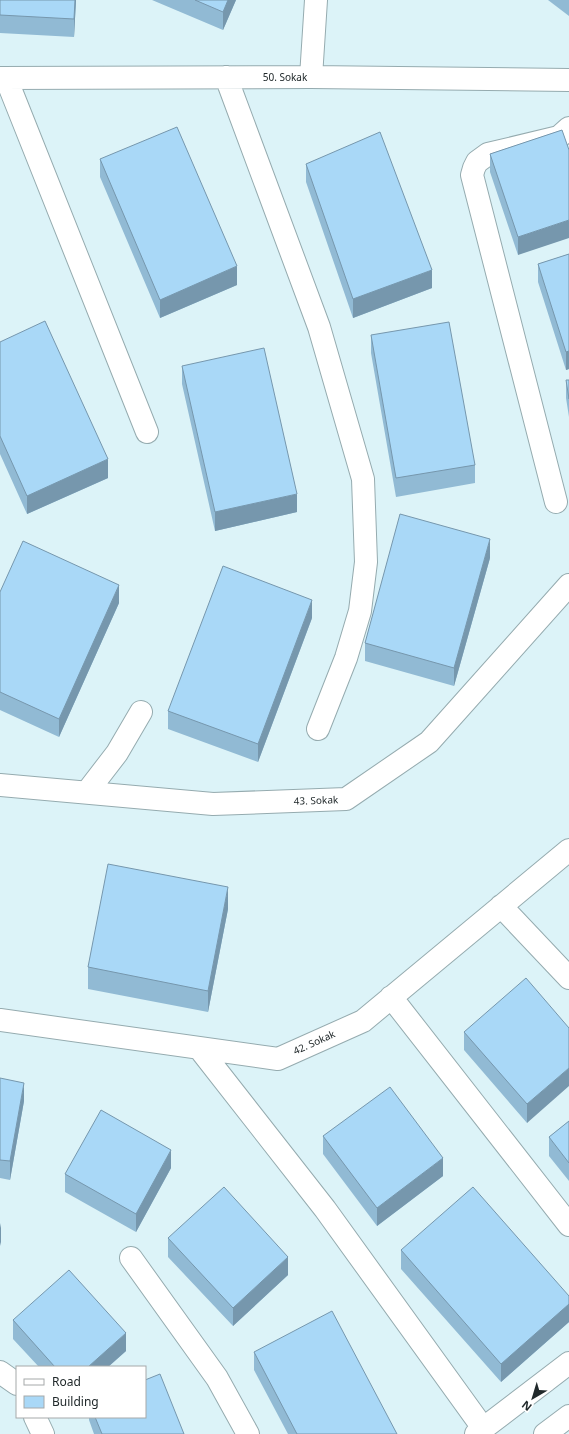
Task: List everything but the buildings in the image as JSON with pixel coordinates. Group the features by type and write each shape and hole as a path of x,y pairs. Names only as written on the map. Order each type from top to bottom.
{"street":[{"path":"310,77 316,0"},
{"path":"226,77 319,327 363,479 366,562 360,611 346,658 318,729"},
{"name":"50. Sokak","path":"3,78 310,77 569,80"},
{"path":"3,78 147,432"},
{"path":"556,502 472,176 477,162 488,154 559,137 569,128"},
{"name":"43. Sokak","path":"0,785 213,804 346,799 429,742 569,585"},
{"path":"87,792 117,753 141,712"},
{"name":"42. Sokak","path":"0,1020 278,1059 362,1021 569,850"},
{"path":"501,906 569,978"},
{"path":"391,998 569,1225"},
{"path":"199,1048 324,1209 479,1431 569,1363"},
{"path":"131,1258 217,1378 248,1434"},
{"path":"0,1372 16,1383"},
{"path":"545,1434 569,1416"},
{"path":"35,1418 43,1434"}]}
